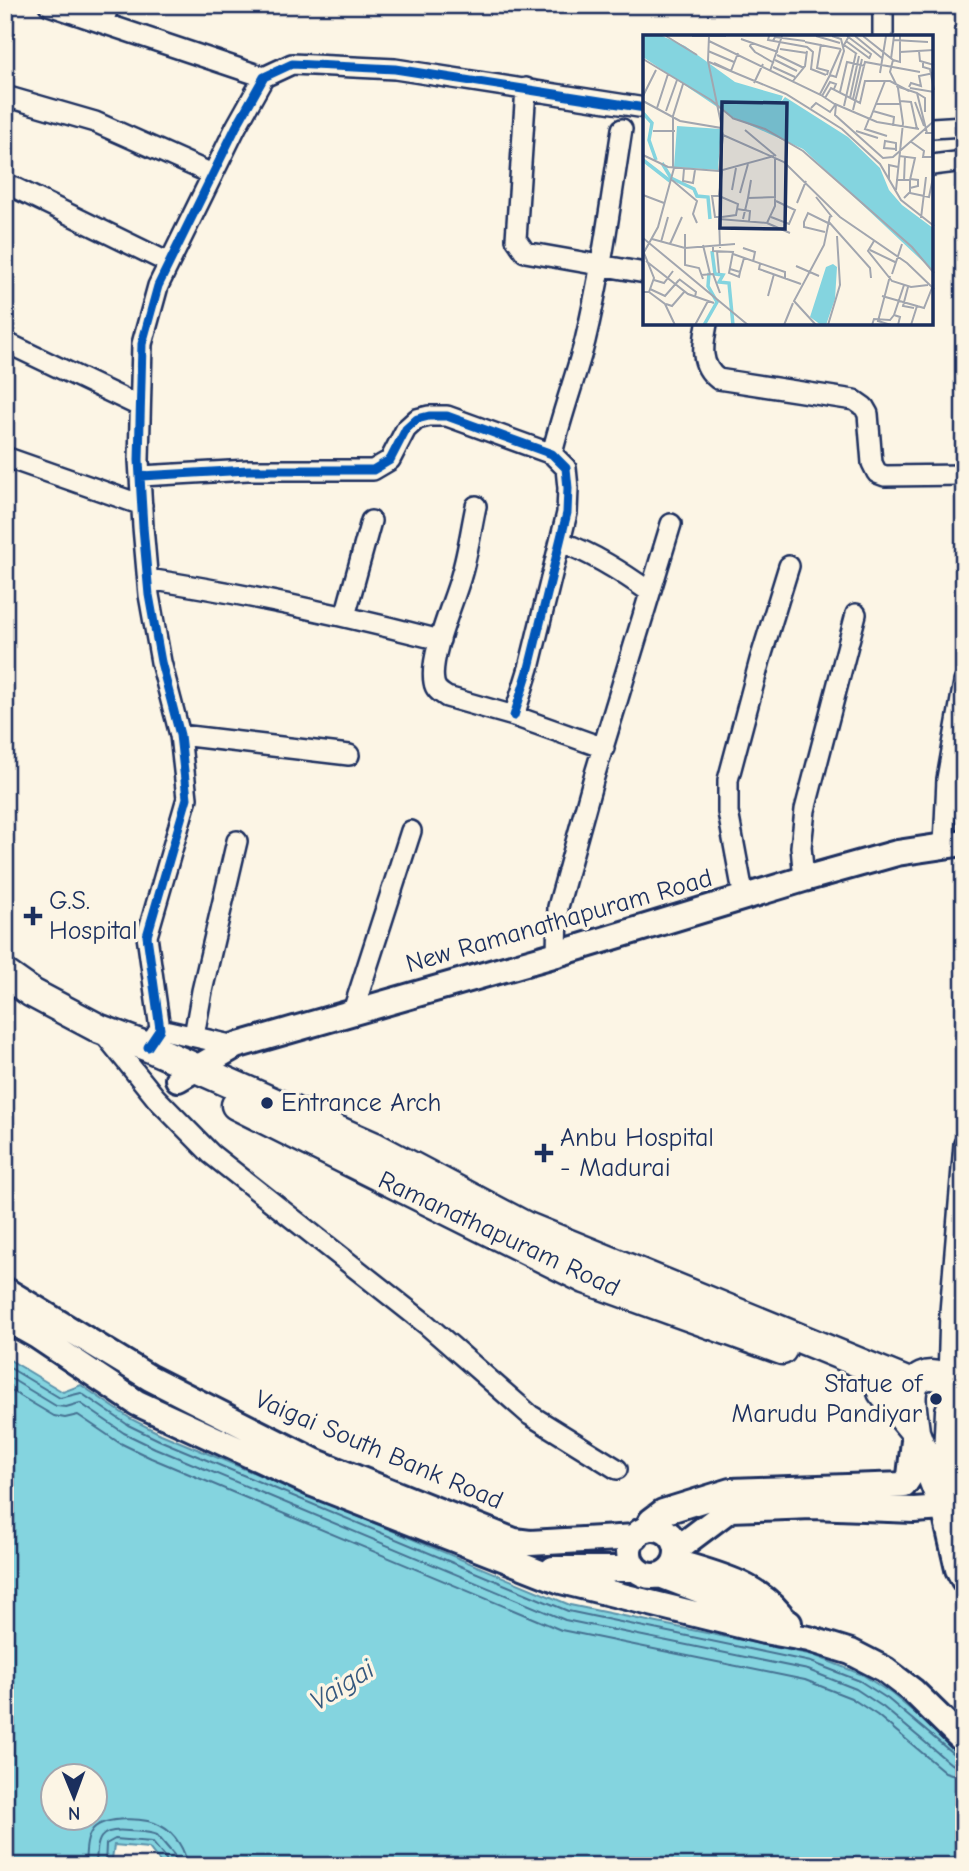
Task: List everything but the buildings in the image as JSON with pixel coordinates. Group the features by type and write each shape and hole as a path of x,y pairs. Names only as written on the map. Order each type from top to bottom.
{"highway":[{"name":"Ramanathapuram Road","path":"5,974 109,1040 154,1038 187,1073 261,1117 585,1279 838,1369 914,1408"},
{"name":"Ramanathapuram Road","path":"5,997 31,1011 373,1146 525,1226 914,1408"},
{"path":"930,1375 948,1380 955,1392 950,1411 948,1455 959,1497 914,1408 919,1380 930,1375"}],"main road":[{"name":"New Ramanathapuram Road","path":"187,1073 235,1045 557,954 897,853 954,844"},
{"name":"Vaigai South Bank Road","path":"5,1290 150,1378 316,1462 514,1541 530,1543 641,1533"},
{"name":"Vaigai South Bank Road","path":"5,1318 37,1336 137,1403 313,1484 561,1581 764,1632 809,1639 851,1652 884,1669 913,1691 964,1741"},
{"path":"914,1408 910,1475 904,1485 731,1491 663,1512 632,1542 630,1556 636,1569 647,1575 670,1562 730,1509 812,1506 914,1510 959,1497 958,1569 964,1580"},
{"path":"641,1533 654,1529 671,1537 670,1562"},
{"name":"Vaigai South Bank Road","path":"670,1562 744,1585 771,1603 782,1618 809,1639"},
{"name":"Vaigai South Bank Road","path":"533,1568 636,1569"}],"street":[{"path":"49,5 106,13 264,77"},
{"path":"883,5 883,35"},
{"path":"235,1045 194,1036 154,1038 147,936 187,798 180,735 161,662 148,579 142,505 139,406 142,344 158,286 212,174 264,77 292,64 395,69 643,108"},
{"path":"526,88 516,239 525,252 643,273"},
{"path":"5,96 95,122 212,174"},
{"path":"934,128 964,126"},
{"path":"552,454 565,402 585,342 622,129"},
{"path":"934,165 964,161"},
{"path":"5,183 169,263"},
{"path":"707,326 703,346 705,363 719,379 834,396 854,400 864,407 868,414 872,463 877,473 885,476 964,475"},
{"path":"5,342 139,406"},
{"path":"141,476 248,470 373,470 390,460 406,429 417,419 429,415 447,416 552,454 566,468 569,488 561,542 529,668 513,716"},
{"path":"5,457 142,505"},
{"path":"476,506 462,574 440,640 433,670 434,684 439,692 447,697 513,716 604,748"},
{"path":"345,616 371,521"},
{"path":"557,954 558,907 671,524"},
{"path":"561,542 584,550 650,592"},
{"path":"744,898 728,812 728,780 760,660 789,566"},
{"path":"148,579 222,590 345,616 440,640"},
{"path":"804,879 801,847 805,810 856,614"},
{"path":"954,844 947,779 964,682"},
{"path":"180,735 349,755"},
{"path":"353,1011 411,831"},
{"path":"194,1036 237,841"},
{"path":"109,1040 156,1098 211,1154 426,1324 530,1415 617,1469"},
{"path":"948,1380 950,1312 964,1144"}],"water":[{"name":"Vaigai","path":"5,1357 63,1392 81,1385 131,1419 161,1434 570,1605 813,1655 863,1675 892,1694 964,1754 964,1866 163,1866 149,1848 114,1845 111,1866 5,1866"}],"cycle path":[{"path":"148,1047 160,1029 147,936 187,798 180,735 161,662 149,595 139,460 142,344 158,286 236,127 264,77 292,64 395,69 643,108"},
{"path":"141,476 248,470 373,470 390,460 406,429 417,419 429,416 447,416 552,454 566,468 567,513 529,668 514,716"}],"place":[{"name":"G.S. Hospital","path":"33,916"},
{"name":"Entrance Arch","path":"267,1103"},
{"name":"Anbu Hospital - Madurai","path":"544,1153"},
{"name":"Statue of Marudu Pandiyar","path":"936,1399"}]}
